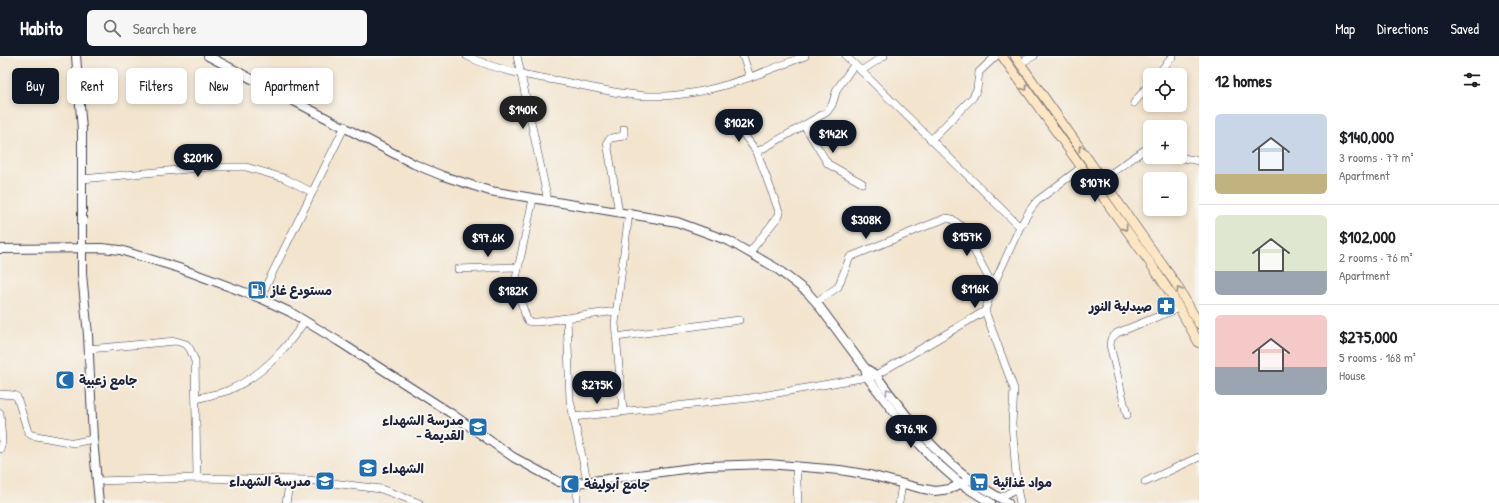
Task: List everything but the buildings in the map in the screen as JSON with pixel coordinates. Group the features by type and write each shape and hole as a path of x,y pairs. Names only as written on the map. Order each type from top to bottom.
{"main road":[{"path":"1002,56 1082,167 1179,308 1199,343"},
{"path":"1018,60 1176,284 1199,324"}],"street":[{"path":"76,56 82,130 82,274 89,349 96,481 100,503"},
{"path":"208,56 345,126 414,164 442,176 490,191 619,213 629,213 689,226 729,241 750,252 781,271 816,302 866,368 913,437 961,484 991,503"},
{"path":"467,56 483,63 520,73 602,89 651,96 714,88 750,77 805,56"},
{"path":"517,56 548,201"},
{"path":"743,56 750,77"},
{"path":"846,56 1020,227"},
{"path":"861,71 884,56"},
{"path":"931,140 973,97 977,89 979,72 996,56"},
{"path":"1018,60 1034,56"},
{"path":"1163,68 1173,56"},
{"path":"757,152 827,112 832,105 837,89 854,65"},
{"path":"1134,103 1143,92"},
{"path":"735,123 757,152 780,214 750,252"},
{"path":"804,125 828,164 862,183"},
{"path":"260,298 345,126"},
{"path":"619,213 607,142 611,138 624,136 624,129"},
{"path":"1103,179 1143,151"},
{"path":"1187,159 1199,161"},
{"path":"82,180 209,167 246,168 284,178 312,192"},
{"path":"1020,503 1017,488 1012,423 1014,389 985,311 993,286 1020,227 1037,201 1082,167"},
{"path":"533,199 515,283 527,320 530,322 616,311"},
{"path":"623,411 616,337 616,311 629,213"},
{"path":"816,302 838,286 850,257 946,218 952,218 961,226 993,286"},
{"path":"0,249 102,248 145,257 260,298 305,321 384,370 513,457 559,482 577,483 587,480 707,466 768,464 840,470 870,475 935,491 950,489 970,479"},
{"path":"458,269 518,267"},
{"path":"1127,415 1110,345 1111,338 1117,333 1179,308"},
{"path":"573,417 750,398 871,376 985,311"},
{"path":"567,318 570,400 587,480"},
{"path":"616,337 739,320"},
{"path":"196,399 226,391 267,366 279,356 305,321"},
{"path":"89,349 181,342 190,349 195,361 197,478"},
{"path":"871,376 927,439 970,479 1008,503"},
{"path":"0,394 14,395 17,397 28,432 31,435 74,443 93,439"},
{"path":"0,413 2,442 0,449"},
{"path":"1145,482 1199,457"},
{"path":"796,466 798,503"},
{"path":"96,481 197,478 290,480 381,489 419,503"},
{"path":"286,503 290,480"},
{"path":"577,483 577,503"},
{"path":"899,503 902,484"},
{"path":"1000,498 1017,488"}],"place":[{"name":"مستودع غاز","path":"257,290"},
{"name":"صيدلية النور","path":"1166,306"},
{"name":"جامع زعبية","path":"65,380"},
{"name":"مدرسة الشهداء - القديمة","path":"478,427"},
{"name":"الشهداء","path":"368,468"},
{"name":"مدرسة الشهداء","path":"325,481"},
{"name":"مواد غذائية","path":"979,482"},
{"name":"جامع أبوليفة","path":"570,484"}]}
